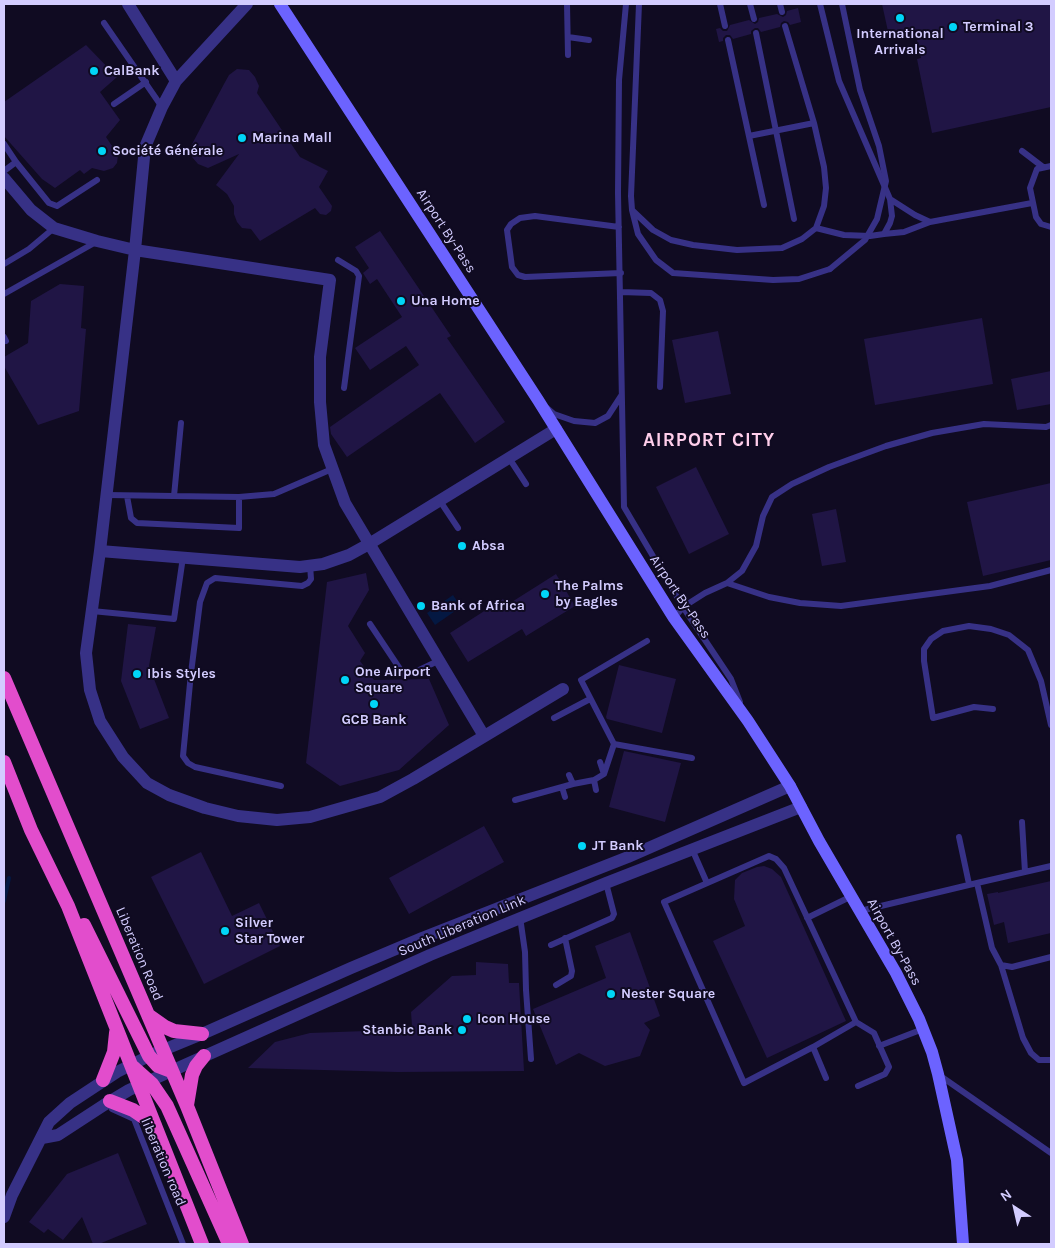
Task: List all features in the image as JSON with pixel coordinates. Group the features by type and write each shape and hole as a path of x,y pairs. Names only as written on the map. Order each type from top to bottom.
{"highway":[{"name":"Liberation Road","path":"4,678 147,1014 156,1053 171,1071 187,1106 242,1244"},
{"name":"Liberation Road","path":"4,762 31,830 68,906 131,1064 145,1084 155,1125 202,1244"},
{"path":"68,906 84,924 156,1053"},
{"path":"147,1014 174,1031 202,1034"},
{"path":"103,1080 114,1052 116,1027"},
{"path":"187,1106 192,1075 204,1056"},
{"path":"145,1084 172,1114 229,1244"},
{"path":"107,1103 133,1110 155,1125"}],"main road":[{"name":"Airport By-Pass","path":"280,4 538,400 674,618 748,721 790,786 896,973 923,1029 938,1074 957,1160 963,1244"}],"street":[{"path":"128,4 176,82"},
{"path":"247,4 176,82 162,107 145,147 107,495 86,652 90,690 100,721 123,757 147,783 169,795 205,808 238,816 277,820 310,817 380,797 563,689"},
{"path":"4,178 31,210 54,228 135,250 330,280 320,357 320,393 324,445 332,469 345,503 484,736"},
{"path":"100,551 300,567 323,564 349,555 369,544 556,429"},
{"name":"South Liberation Link","path":"4,1217 16,1187 42,1138 45,1127 54,1116 103,1080 131,1064 422,938 628,857 790,786"},
{"name":"South Liberation Link","path":"42,1138 58,1135 107,1103 171,1071 388,973 520,917 801,807"}],"lane":[{"path":"567,4 568,55"},
{"path":"626,4 619,80 621,395 624,506 683,607 731,679 748,721"},
{"path":"639,4 632,188 632,210 638,234 656,260 672,273 773,280 799,279 830,269 864,240 877,219 886,181 879,146 860,90 842,4"},
{"path":"720,4 725,26"},
{"path":"750,4 754,20"},
{"path":"780,4 782,12"},
{"path":"820,4 839,81 890,199 892,216 884,234"},
{"path":"104,23 162,107"},
{"path":"632,210 653,230 671,240 693,245 737,250 782,248 802,239 816,228 824,206 826,188 824,167 814,123 785,26"},
{"path":"756,33 794,219"},
{"path":"568,37 589,40"},
{"path":"728,40 764,204"},
{"path":"114,104 146,82"},
{"path":"749,136 814,123"},
{"path":"4,144 49,203 57,206 97,180"},
{"path":"1022,151 1043,167"},
{"path":"4,171 16,162"},
{"path":"1051,166 1037,169 1030,188 1036,217 1041,224 1051,227"},
{"path":"890,199 930,222"},
{"path":"816,228 844,235 870,236 904,232 930,222 1032,203"},
{"path":"620,227 535,216 520,218 511,224 507,230 512,267 518,275 525,277 621,273"},
{"path":"4,264 30,249 54,228"},
{"path":"4,294 97,241"},
{"path":"338,260 356,271 359,276 344,388"},
{"path":"621,292 651,293 660,300 662,311 660,387"},
{"path":"538,400 554,414 574,422 596,423 608,416 621,395"},
{"path":"174,496 181,423"},
{"path":"674,618 683,607 705,592 727,583 742,571 750,558 758,538 763,516 772,497 792,484 829,467 886,446 932,433 984,424 1051,426"},
{"path":"509,458 526,484"},
{"path":"107,495 239,497 274,494 332,469"},
{"path":"127,496 131,518 137,522 239,528 239,497"},
{"path":"440,501 458,528"},
{"path":"92,611 174,619 183,557"},
{"path":"281,786 194,768 183,756 200,602 207,583 215,578 302,586 308,584 310,565"},
{"path":"727,583 770,597 800,603 841,606 990,586 1051,570"},
{"path":"370,624 404,675 417,672 438,661"},
{"path":"993,709 974,707 933,718 924,661 924,649 931,639 943,631 969,626 991,629 1010,636 1028,650 1041,681 1051,725"},
{"path":"515,800 594,780 604,774 614,744 581,680 647,642"},
{"path":"554,718 590,699"},
{"path":"614,744 692,758"},
{"path":"600,762 604,774"},
{"path":"569,775 573,784"},
{"path":"594,780 596,790"},
{"path":"562,787 565,797"},
{"path":"1022,822 1025,872"},
{"path":"959,837 969,884"},
{"path":"692,849 707,883"},
{"path":"856,1022 744,1083 664,902 769,856 776,859 784,868 856,1022 874,1033 889,1067 885,1074 858,1086"},
{"path":"860,911 1051,866"},
{"path":"551,945 612,918 614,914 606,883"},
{"path":"977,883 992,948 1001,965 1023,1038 1031,1054 1039,1060 1051,1060"},
{"path":"807,918 852,896"},
{"path":"520,917 525,952 531,1059"},
{"path":"556,985 571,976 572,971 565,938"},
{"path":"1001,965 1012,967 1051,957"},
{"path":"879,1046 923,1029"},
{"path":"813,1047 826,1078"},
{"path":"938,1074 1051,1153"},
{"name":"liberation road","path":"107,1103 134,1119 184,1244"}],"water":[{"path":"453,595 461,607 435,625 427,613"}],"building":[{"path":"882,4 1051,4 1051,107 932,133 917,59 921,58 915,31 889,36"},
{"path":"798,8 801,22 790,25 784,21 780,27 761,32 758,28 755,28 751,31 751,34 733,39 730,35 726,35 723,41 719,42 716,29 720,28 723,31 727,31 730,25 749,20 755,24 759,18 777,14 783,17 787,11"},
{"path":"86,45 117,77 100,92 120,120 106,137 118,155 117,163 113,168 104,171 92,168 84,174 80,170 55,188 42,179 4,136 4,102"},
{"path":"237,69 249,70 255,77 259,86 257,93 300,157 328,171 319,187 332,206 331,211 326,215 320,214 315,208 260,241 251,229 242,228 237,222 234,206 227,194 216,185 239,154 208,168 198,164 192,157 191,146 229,75"},
{"path":"380,231 451,336 447,338 505,422 475,443 440,393 347,457 331,434 330,427 419,365 406,346 370,370 355,348 402,317 377,279 370,284 363,273 369,268 355,247"},
{"path":"60,284 84,286 81,328 86,329 79,411 38,425 4,366 4,357 28,343 31,301"},
{"path":"982,318 993,384 875,405 864,339"},
{"path":"718,331 731,394 685,403 672,340"},
{"path":"1051,371 1051,404 1017,410 1011,379"},
{"path":"696,467 729,534 689,554 656,487"},
{"path":"1051,483 1051,560 983,576 967,502"},
{"path":"836,509 846,562 822,566 812,514"},
{"name":"One Airport Square","path":"366,573 369,590 348,626 365,653 360,661 374,680 429,679 449,725 399,770 340,786 306,763 327,582"},
{"path":"556,574 575,606 526,636 522,629 468,662 450,633 503,599 507,605"},
{"name":"Ibis Styles","path":"128,624 156,627 149,666 169,718 140,729 121,681"},
{"path":"619,665 676,679 662,733 607,719"},
{"path":"624,751 681,763 665,822 609,807"},
{"path":"484,826 504,862 409,914 389,878"},
{"name":"Silver Star Tower","path":"201,852 232,916 259,903 280,946 204,984 151,877"},
{"path":"764,866 772,869 781,877 846,1021 767,1058 713,941 745,926 734,899 735,880 742,873"},
{"path":"1051,881 1051,933 1008,943 1004,922 994,925 987,894"},
{"name":"Nester Square","path":"630,932 660,1016 644,1023 650,1030 640,1056 605,1066 579,1053 556,1065 533,1009 606,978 595,946"},
{"name":"Icon House","path":"476,962 508,964 509,983 519,983 524,1071 398,1072 248,1068 275,1042 310,1033 366,1031 412,1026 411,1012 452,976 476,975"},
{"path":"118,1153 147,1224 99,1244 93,1244 82,1217 63,1240 48,1229 44,1233 29,1222 67,1174"}],"waterway":[{"path":"4,901 9,878"}],"place":[{"name":"International Arrivals","path":"900,18"},
{"name":"Terminal 3","path":"953,27"},
{"name":"CalBank","path":"94,71"},
{"name":"Marina Mall","path":"242,138"},
{"name":"Société Générale","path":"102,151"},
{"name":"Una Home","path":"401,301"},
{"name":"Absa","path":"462,546"},
{"name":"The Palms by Eagles","path":"545,594"},
{"name":"Bank of Africa","path":"421,606"},
{"name":"Ibis Styles","path":"137,674"},
{"name":"One Airport Square","path":"345,680"},
{"name":"GCB Bank","path":"374,704"},
{"name":"JT Bank","path":"582,846"},
{"name":"Silver Star Tower","path":"225,931"},
{"name":"Nester Square","path":"611,994"},
{"name":"Icon House","path":"467,1019"},
{"name":"Stanbic Bank","path":"462,1030"}],"district":[{"name":"AIRPORT CITY","path":"709,441"}]}
